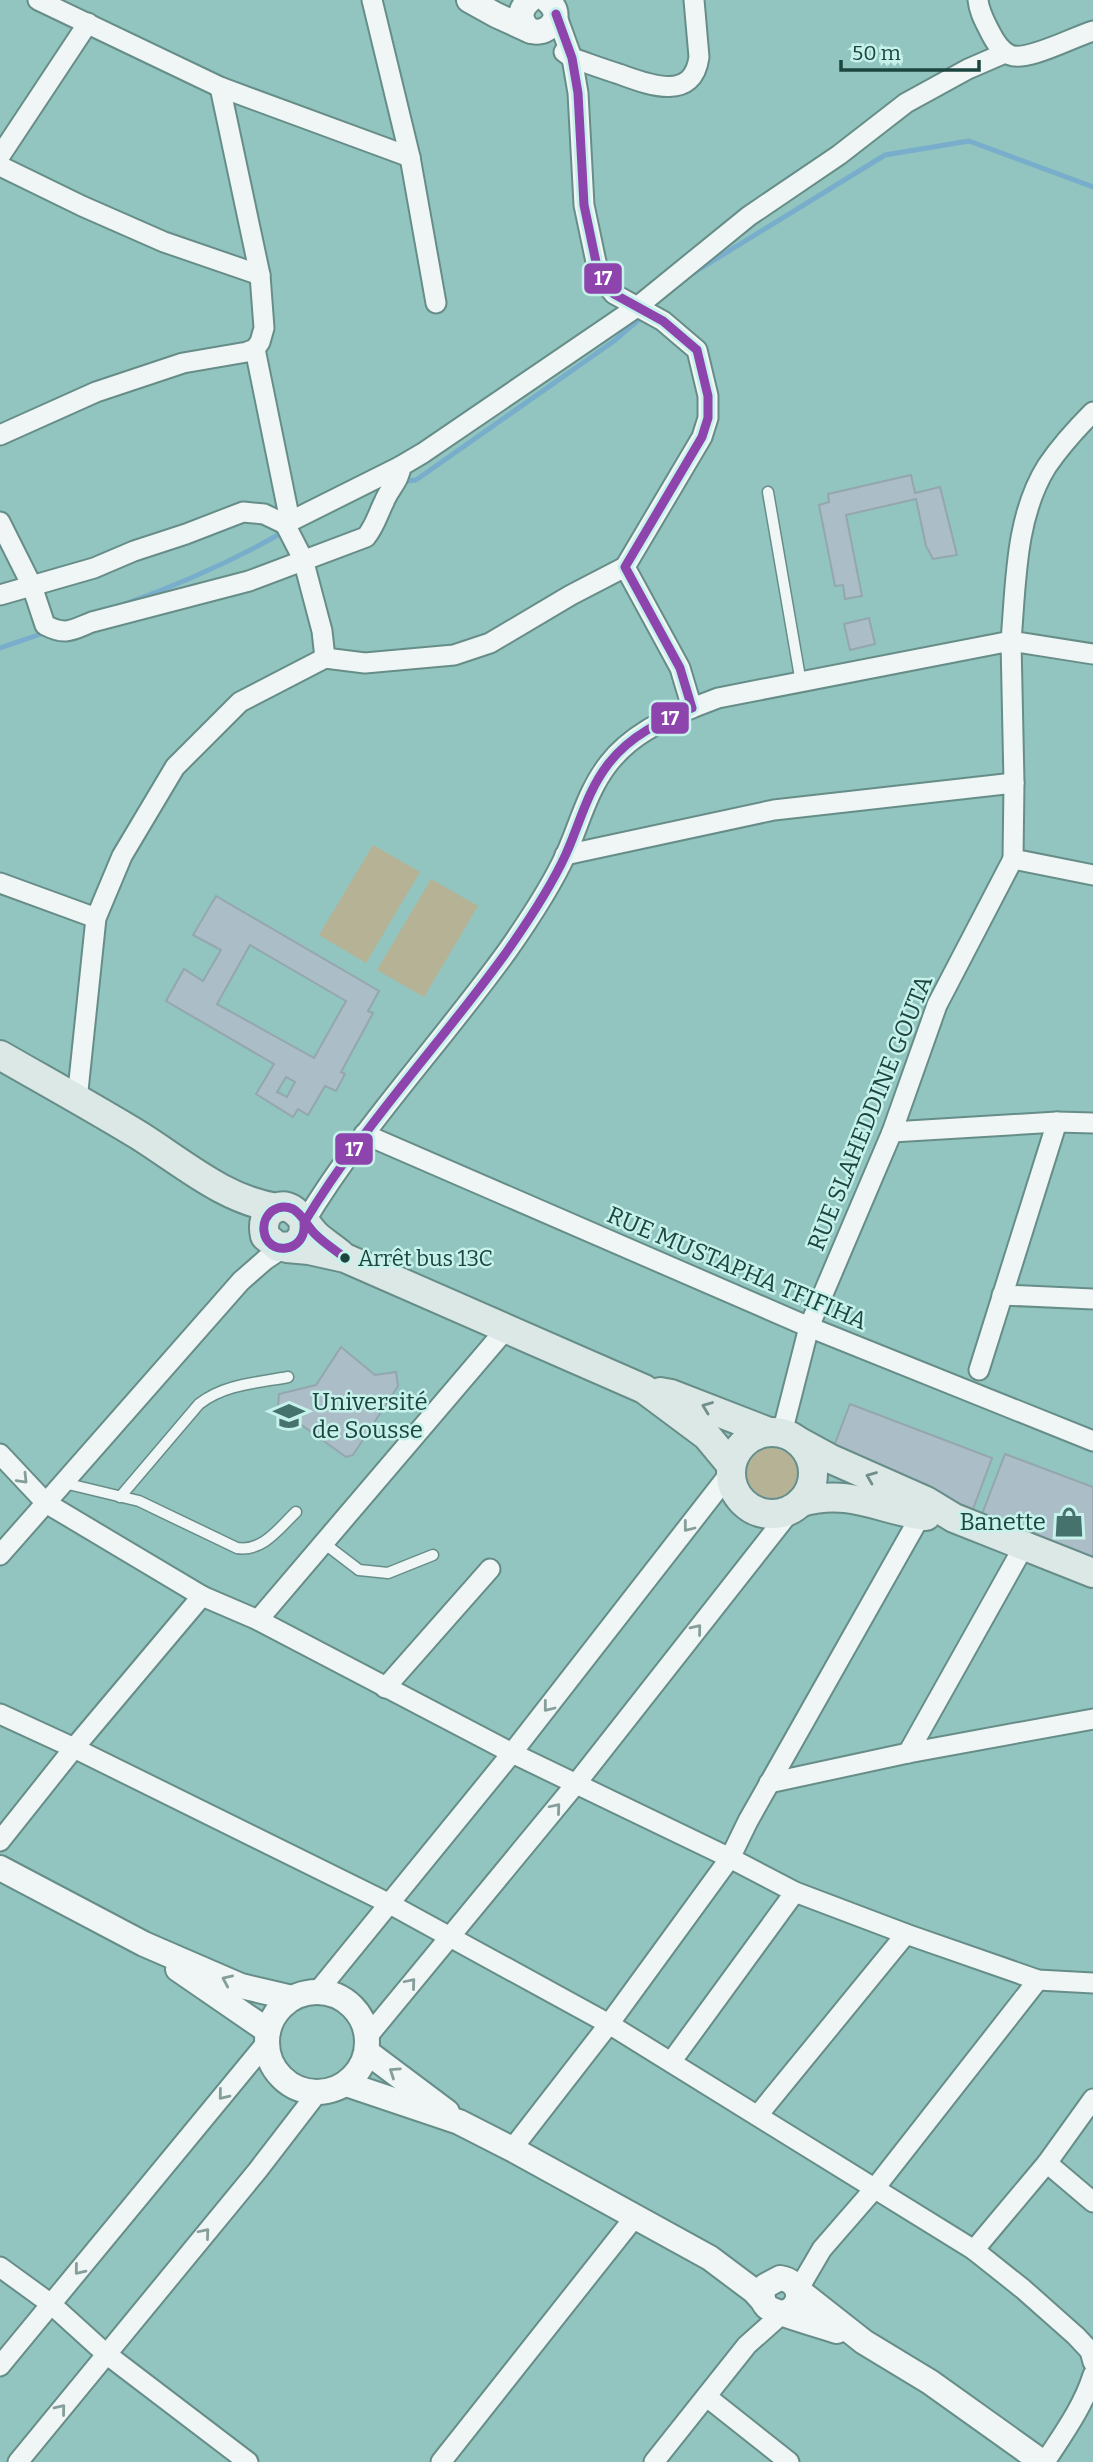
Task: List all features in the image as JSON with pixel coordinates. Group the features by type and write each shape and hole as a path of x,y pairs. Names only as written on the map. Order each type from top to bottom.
{"main road":[{"path":"0,1055 140,1136 226,1192 288,1213 345,1258"},
{"path":"226,1192 278,1244 345,1258 644,1389 671,1394 783,1435 926,1502 954,1518 1093,1573"},
{"path":"271,1211 288,1213 305,1230 299,1242 278,1244 264,1223 271,1211"},
{"path":"644,1389 707,1436 730,1469 733,1487 740,1500 751,1509 764,1514 778,1514 821,1497 850,1499 921,1515 954,1518"},
{"path":"730,1469 736,1452 744,1442 756,1435 783,1435 807,1452 812,1464 813,1478 809,1491 796,1506"}],"street":[{"path":"38,0 220,87 410,157"},
{"path":"372,0 410,157 436,303"},
{"path":"469,0 534,31 548,29 555,20 553,6"},
{"path":"478,0 529,0"},
{"path":"529,0 523,7 521,18 534,31 572,58 655,86 677,86 688,79 698,66 694,0"},
{"path":"978,0 979,10 994,41 1014,57 1034,53 1093,31"},
{"path":"78,1100 96,918 122,856 175,768 240,702 325,658 365,663 454,655 490,643 571,594 625,567 702,437 708,418 708,396 697,349 663,321 614,294 604,282 597,262 584,205 578,93 572,58 553,6"},
{"path":"0,156 88,23"},
{"path":"0,595 94,568 243,512 264,514 287,523 401,466 499,403 637,307 749,216 839,155 906,103 968,69 1006,53"},
{"path":"0,435 96,391 183,363 255,349 260,342 264,328 260,275 220,87"},
{"path":"0,166 164,242 260,275"},
{"path":"255,349 287,523 303,559 322,631 325,658"},
{"path":"1093,412 1047,467 1032,500 1021,533 1010,641 1013,859 1093,875"},
{"path":"0,523 32,586 45,625 68,632 92,622 249,581 366,537 376,524 384,500 401,475 401,466"},
{"path":"625,567 680,668 692,708"},
{"path":"288,1213 330,1180 508,949 565,855 595,784 610,762 632,740 653,725 718,698 1010,641 1093,654"},
{"path":"565,855 774,810 1014,783"},
{"name":"RUE SLAHEDDINE GOUTA","path":"783,1435 809,1327 892,1132 936,1005 1013,859"},
{"path":"0,883 96,918"},
{"path":"979,1370 1057,1122"},
{"path":"892,1132 1057,1122 1093,1123"},
{"name":"RUE MUSTAPHA TFIFIHA","path":"364,1134 809,1327 1093,1441"},
{"path":"0,1555 242,1281 278,1244"},
{"path":"1002,1295 1093,1299"},
{"path":"258,1620 506,1329"},
{"path":"0,1454 46,1503 202,1596 258,1620 512,1754 795,1892 1038,1980 1093,1983"},
{"path":"318,1992 512,1754 730,1469"},
{"path":"144,1944 267,2037 271,2062 282,2078 299,2089 318,2092 346,2084 360,2070 368,2044 449,1937 575,1785 796,1506"},
{"path":"512,2149 609,2024 730,1858 769,1783 921,1515"},
{"path":"908,1752 1024,1546"},
{"path":"385,1688 490,1569"},
{"path":"0,1841 202,1596"},
{"path":"0,1714 388,1903 609,2024 974,2250 1076,2336 1090,2351 1093,2362"},
{"path":"769,1783 908,1752 1093,1719"},
{"path":"0,1868 144,1944 242,1986 292,1998"},
{"path":"671,2062 795,1892"},
{"path":"758,2115 906,1934"},
{"path":"787,2282 822,2249 875,2188 1038,1980"},
{"path":"0,2366 267,2037 276,2012 292,1998 318,1992 347,2001 361,2016 368,2044 458,2122"},
{"path":"346,2084 458,2122 710,2258 771,2307 864,2342"},
{"path":"18,2462 258,2170 318,2092"},
{"path":"974,2250 1047,2163 1093,2099"},
{"path":"1047,2163 1093,2202"},
{"path":"441,2462 634,2218"},
{"path":"710,2258 787,2282 864,2342 930,2382 1014,2451 1044,2462 1076,2415 1093,2375"},
{"path":"0,2267 51,2304 105,2353 248,2462"},
{"path":"771,2307 789,2311 797,2302 787,2282"},
{"path":"654,2462 747,2345 771,2307"},
{"path":"707,2397 789,2462"}],"lane":[{"path":"768,492 801,682"},
{"path":"120,1497 199,1404 213,1393 230,1387 288,1377"},
{"path":"64,1483 139,1501 237,1548 247,1550 262,1545 296,1512"},
{"path":"324,1544 359,1570 388,1573 433,1555"}],"shaded area":[{"path":"373,845 420,872 366,963 319,935"},
{"path":"431,879 478,906 424,997 377,970"},
{"path":"772,1448 789,1456 797,1473 789,1490 772,1498 755,1490 747,1473 755,1456"}],"building":[{"path":"911,475 915,493 940,487 957,555 933,559 926,546 916,499 846,515 862,596 845,599 843,585 835,586 819,505 829,502 828,494"},
{"path":"869,618 875,644 850,650 844,624"},
{"path":"216,896 379,991 368,1011 373,1013 341,1072 345,1074 336,1091 325,1086 308,1115 298,1109 293,1117 256,1094 274,1064 166,1001 184,969 203,981 221,950 193,935","holes":["250,945 346,1001 314,1058 217,1004","286,1077 295,1082 287,1097 277,1092"]},
{"path":"341,1347 375,1375 396,1372 398,1386 353,1455 346,1457 278,1408 279,1394 316,1385"},
{"path":"850,1404 992,1458 973,1509 831,1454"},
{"path":"1005,1454 1093,1487 1093,1559 981,1517"}],"waterway":[{"path":"693,273 885,155 969,141 1093,187"},
{"path":"402,482 416,480 614,341 643,316"},
{"path":"122,605 205,572 285,531"},
{"path":"0,648 47,632"}],"transit line":[{"name":"17","path":"345,1258 318,1237 312,1231 309,1227 307,1224 304,1220 302,1217 293,1209 277,1209 267,1218 264,1231 272,1245 286,1248 299,1241 304,1223 327,1187 351,1152 483,984 532,915 560,866 589,796 609,763 636,737 692,708 680,668 625,567 702,437 708,418 708,396 697,350 663,321 614,294 604,282 596,262 584,205 578,93 572,58 556,14"}],"place":[{"name":"Arrêt bus 13C","path":"345,1258"},
{"name":"Université de Sousse","path":"289,1416"},
{"name":"Banette","path":"1069,1522"}]}
